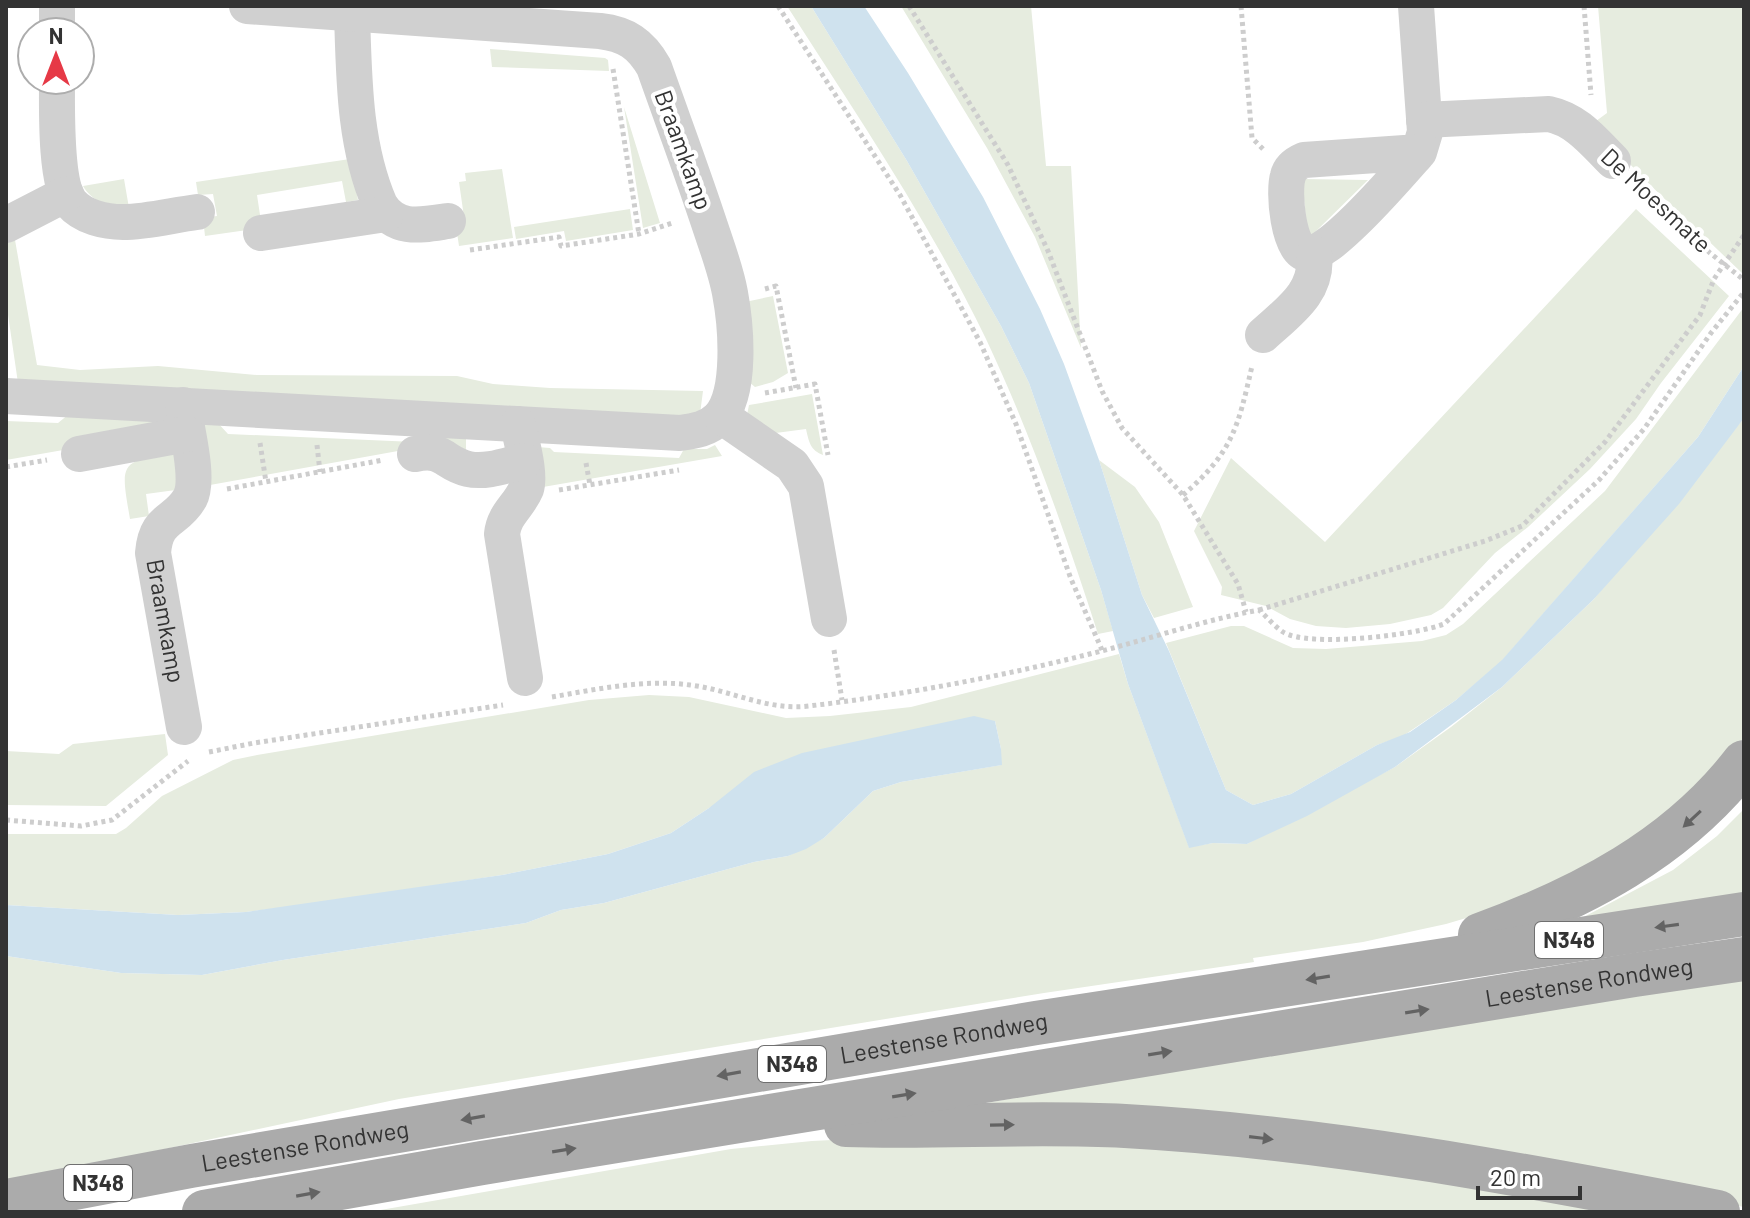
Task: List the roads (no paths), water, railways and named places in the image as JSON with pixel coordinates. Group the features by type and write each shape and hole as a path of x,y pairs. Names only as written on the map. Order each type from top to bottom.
{"main road":[{"name":"N348","path":"1395,966 1529,917 1631,865 1678,832 1729,782 1744,762"},
{"name":"Leestense Rondweg","path":"6,1201 206,1163 662,1086 1395,966 1744,914"},
{"name":"Leestense Rondweg","path":"204,1212 466,1166 1744,959"},
{"name":"N348","path":"744,1121 868,1126 1124,1126 1239,1135 1509,1172 1718,1212"}],"street":[{"name":"Braamkamp","path":"247,6 352,13 481,14 614,33 640,45 654,67 731,296 735,352 725,408"},
{"path":"1416,6 1422,136 1333,244 1314,254 1304,254 1299,250 1291,236 1288,173 1297,163 1422,136"},
{"path":"352,13 356,105 376,195 386,214 404,224 448,221"},
{"path":"58,96 61,170 66,194 81,212 108,221 140,221 197,212"},
{"name":"De Moesmate","path":"1422,136 1549,114 1570,120 1613,161"},
{"path":"6,225 66,194"},
{"path":"261,233 386,214"},
{"path":"1263,335 1310,288 1315,267 1314,254"},
{"path":"6,396 185,420 518,424 680,433 703,429 725,408 792,465 815,470 809,502 829,619"},
{"name":"Braamkamp","path":"184,727 153,553 158,530 190,496 193,474 185,420"},
{"path":"79,454 185,420"},
{"path":"518,424 527,483 509,512 502,534 527,693"},
{"path":"415,454 438,453 459,466 476,470 524,461"}],"water":[{"path":"811,6 864,6 983,197 1040,309 1064,364 1099,460 1142,595 1169,651 1226,790 1253,805 1291,794 1377,745 1410,732 1456,700 1502,660 1698,437 1744,366 1744,418 1679,504 1594,599 1502,687 1395,767 1307,816 1247,844 1213,843 1189,848 1128,684 1101,590 1029,383 1001,326 907,161"},
{"path":"974,716 995,721 1002,765 901,782 873,791 824,838 788,856 754,862 604,903 561,910 526,923 202,975 121,973 6,956 6,905 178,915 246,912 502,875 608,854 671,833 754,772 802,753"}]}
